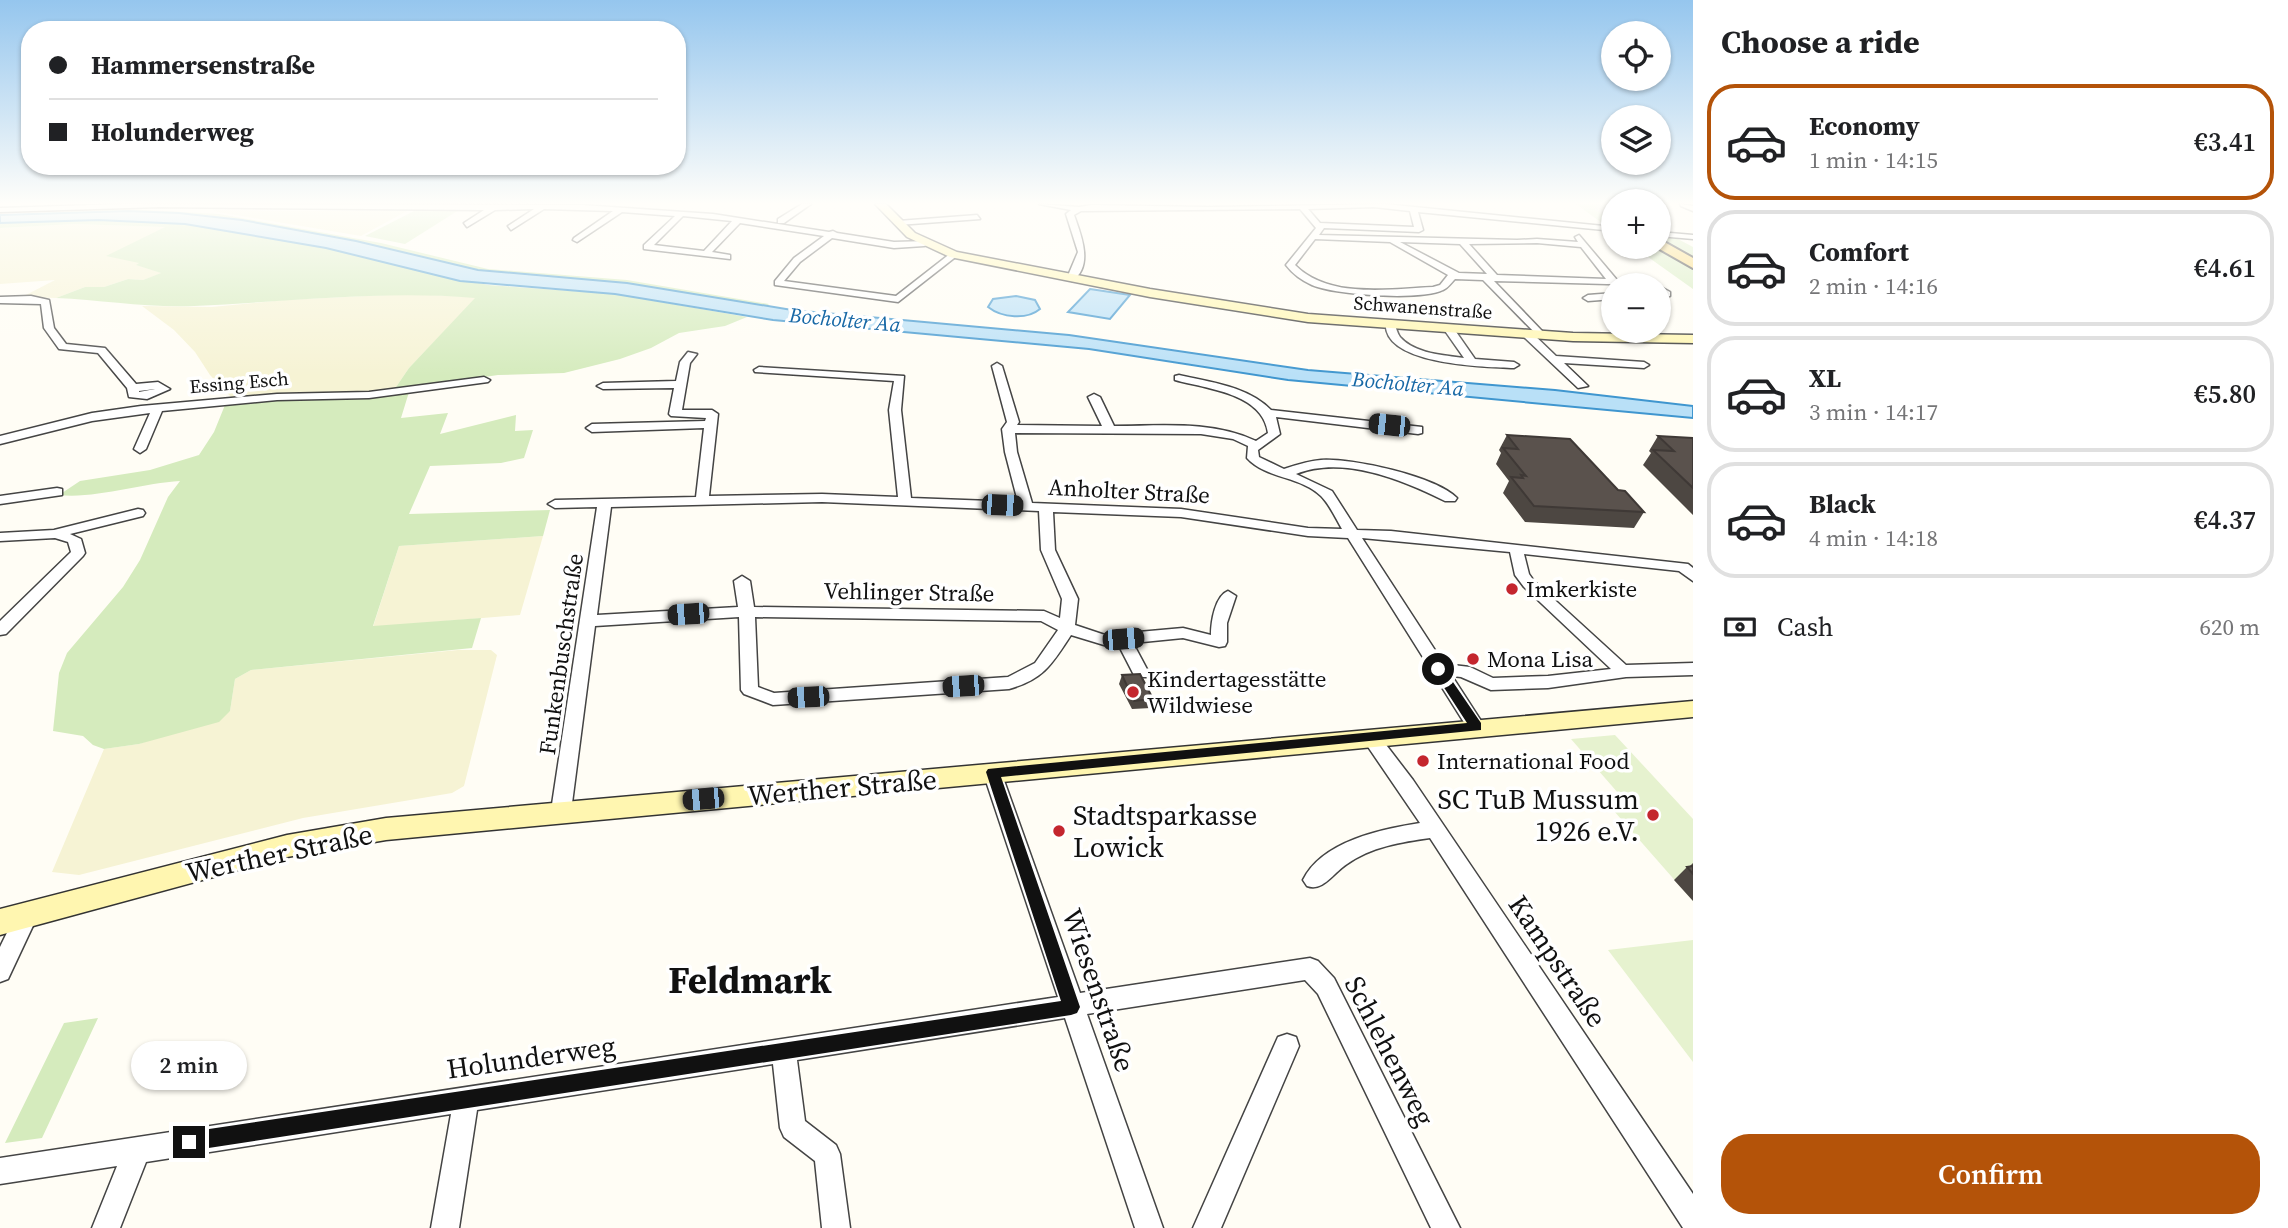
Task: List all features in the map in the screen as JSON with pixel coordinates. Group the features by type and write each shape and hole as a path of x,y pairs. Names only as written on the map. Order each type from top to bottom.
{"street":[{"path":"797,261 785,273 790,277 785,285 898,299 946,261"},
{"name":"Schwanenstraße","path":"986,261 1276,314 1533,334 1693,340"},
{"path":"1072,278 1079,261"},
{"path":"1293,261 1290,265 1298,274 1330,287 1369,291 1434,290 1443,287 1452,276 1601,282"},
{"path":"1432,261 1457,276"},
{"path":"1478,261 1533,334 1582,386"},
{"path":"1588,298 1601,297"},
{"path":"0,300 46,302 49,328 63,347 101,350 133,388"},
{"path":"1390,324 1389,333 1396,342 1439,359 1514,365"},
{"path":"1448,328 1472,362"},
{"path":"673,420 685,362 692,354"},
{"path":"1554,359 1644,365"},
{"path":"997,366 1013,422 1008,429 1026,506"},
{"path":"760,370 900,378 895,410 905,501"},
{"path":"1179,378 1239,394 1268,413 1275,425 1274,434 1252,449 1253,458 1270,469 1304,479 1327,494 1476,727"},
{"name":"Essing Esch","path":"0,440 92,417 158,408 258,398 377,394 484,380"},
{"path":"603,386 681,384"},
{"path":"1094,397 1109,429"},
{"path":"140,449 158,408"},
{"path":"1268,413 1418,430"},
{"path":"592,428 673,420 711,424 702,500"},
{"path":"1008,429 1200,430 1236,436 1257,446"},
{"path":"1286,473 1297,467 1315,465 1376,470 1425,484 1450,498"},
{"path":"0,499 57,492"},
{"name":"Anholter Straße","path":"555,504 822,498 1205,515 1308,532 1391,535 1683,567 1693,576"},
{"name":"Funkenbuschstraße","path":"561,811 605,502"},
{"path":"743,581 750,690 773,699 1009,683 1026,677 1041,667 1067,628 1070,599 1048,550 1046,507"},
{"path":"0,537 55,534 138,513"},
{"path":"0,629 78,552 74,539 55,534"},
{"path":"1516,549 1521,575 1621,670 1641,672 1693,669"},
{"name":"Vehlinger Straße","path":"588,621 747,612 1044,616 1067,628 1104,640 1183,633 1219,642 1219,623 1228,596"},
{"path":"1123,639 1141,673"},
{"path":"1438,669 1464,671 1490,684 1580,680 1619,674 1621,670"},
{"name":"Werther Straße","path":"13,918 314,841 386,829 1693,709"},
{"name":"Kampstraße","path":"1371,738 1693,1218"},
{"name":"Wiesenstraße","path":"992,772 1149,1228"},
{"path":"1314,880 1326,865 1364,844 1403,833 1434,829"},
{"path":"0,971 13,918"},
{"name":"Schlehenweg","path":"1071,1007 1310,969 1326,986 1446,1228"},
{"name":"Holunderweg","path":"0,1171 1071,1007"},
{"path":"1207,1228 1287,1046"},
{"path":"784,1051 793,1128 827,1154 836,1228"},
{"path":"445,1228 466,1099"},
{"path":"106,1228 136,1150"}],"shaded area":[{"path":"0,261 136,261 140,263 137,265 162,273 143,280 128,279 104,287 85,287 56,298 22,297 55,280 0,284"},
{"path":"407,294 477,297 409,368 394,390 363,394 232,398 174,330 142,306 212,307 284,300"},
{"path":"543,536 520,615 373,627 399,546"},
{"path":"458,650 491,650 497,655 464,786 452,793 303,818 79,875 52,872 104,749 139,744 230,711 235,679 251,670"}],"green space":[{"path":"131,261 384,261 488,285 615,294 747,317 725,326 679,333 651,348 620,359 564,373 498,375 394,390 409,368 475,298 405,295 177,306 56,298 85,287 104,287 128,279 143,280 161,273 136,265 139,263"},
{"path":"441,261 456,261 488,269 627,280 769,304 766,307 627,283 478,270"},
{"path":"1654,261 1693,261 1693,289"},
{"path":"409,392 401,418 448,413 440,434 516,415 515,431 533,430 524,458 501,463 430,466 409,514 550,510 543,536 399,546 373,626 481,618 472,648 251,670 235,679 230,711 219,722 139,744 104,749 93,745 83,736 53,731 59,673 67,653 123,587 140,560 168,497 180,481 88,495 59,495 80,481 150,470 199,455 214,432 225,405 230,402"},
{"name":"SC TuB Mussum 1926 e.V.","path":"1615,735 1693,819 1693,901 1614,811 1632,809 1571,739"},
{"path":"1693,940 1693,1062 1608,950"},
{"path":"98,1018 42,1138 5,1143 64,1023"}],"water":[{"name":"Bocholter Aa","path":"380,261 441,261 478,270 627,283 792,310 1069,335 1308,370 1555,390 1693,406 1693,418 1288,380 1089,349 773,320 615,294 460,281"},
{"path":"1090,289 1130,295 1110,319 1068,312"},
{"path":"1016,296 1035,300 1040,309 1028,315 1014,316 1000,314 988,307 993,299"}],"building":[{"path":"1507,435 1570,439 1618,490 1625,491 1644,512 1534,506 1511,477 1526,476 1503,448 1518,449"},
{"path":"1658,436 1693,438 1693,488 1653,450 1674,451"},
{"path":"1140,674 1153,699 1134,701 1122,675"}],"place":[{"name":"Imkerkiste","path":"1512,589"},
{"name":"Mona Lisa","path":"1473,659"},
{"name":"Kindertagesstätte Wildwiese","path":"1133,692"},
{"name":"International Food","path":"1423,761"},
{"name":"SC TuB Mussum 1926 e.V.","path":"1653,815"},
{"name":"Stadtsparkasse Lowick","path":"1059,831"}],"district":[{"name":"Feldmark","path":"750,980"}],"route":[{"path":"189,1142 1071,1007 992,772 1476,727 1438,669"}]}
